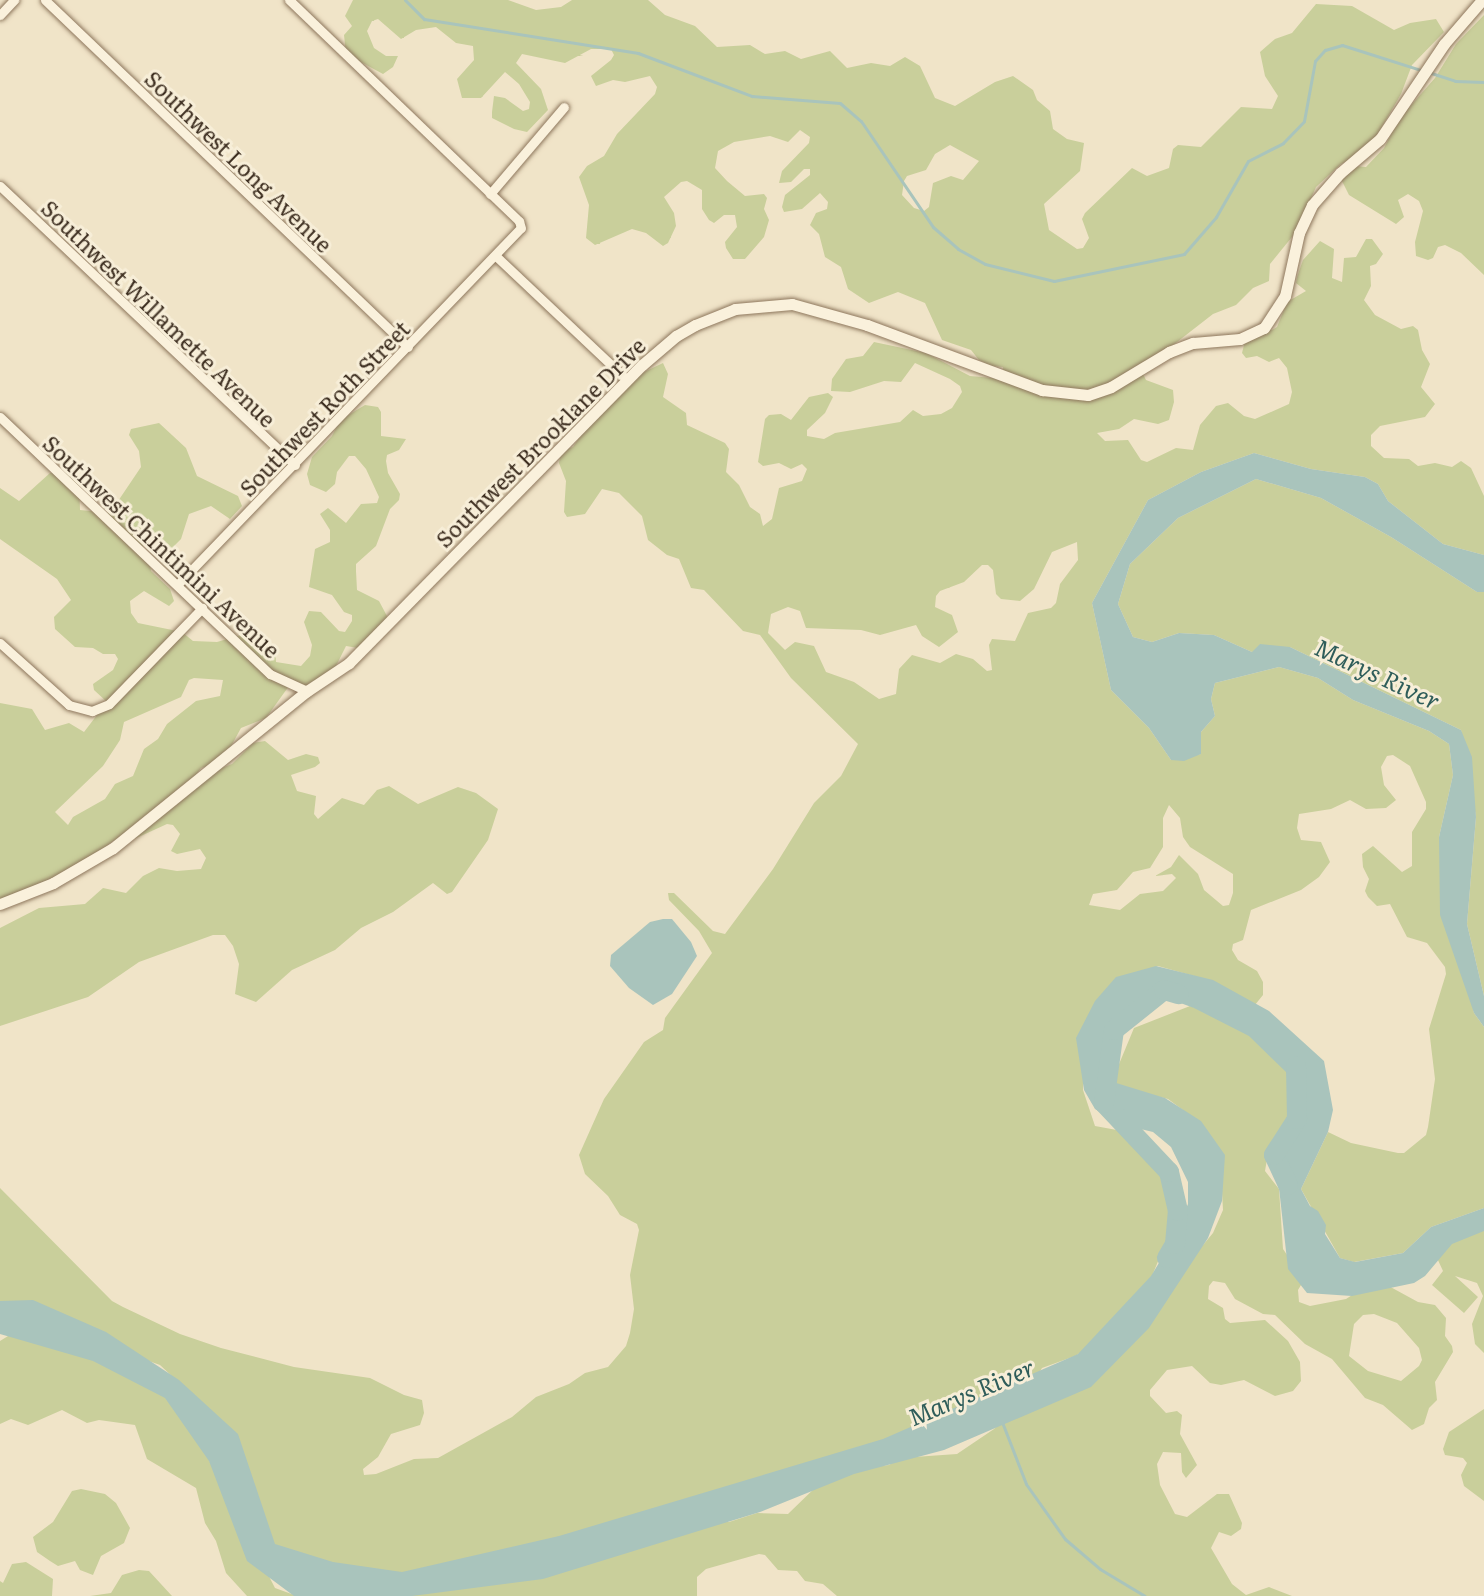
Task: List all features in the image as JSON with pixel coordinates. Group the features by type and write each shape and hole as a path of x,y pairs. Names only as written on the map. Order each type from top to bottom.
{"street":[{"path":"0,15 14,0"},
{"name":"Southwest Long Avenue","path":"45,0 408,347"},
{"path":"289,0 490,194 564,107"},
{"name":"Southwest Brooklane Drive","path":"0,904 53,883 113,848 377,637 627,380 685,331 720,314 761,305 792,304 817,309 1042,390 1088,395 1111,387 1161,355 1193,343 1240,339 1264,328 1280,308 1299,233 1312,205 1340,173 1380,139 1444,44 1482,0"},
{"name":"Southwest Willamette Avenue","path":"0,186 295,465"},
{"name":"Southwest Roth Street","path":"178,584 497,257 521,228 490,194"},
{"path":"497,257 627,380"},
{"name":"Southwest Chintimini Avenue","path":"0,417 270,674 307,691"},
{"path":"0,643 69,705 92,711 109,704 202,608"}],"green space":[{"path":"353,0 508,0 536,10 561,7 572,0 648,0 665,15 695,26 717,47 750,45 765,54 785,51 801,59 830,51 847,68 871,63 890,66 905,57 920,66 935,98 955,106 995,82 1013,76 1033,90 1037,100 1050,111 1053,129 1067,139 1084,143 1080,171 1044,204 1049,230 1077,249 1083,248 1089,238 1082,219 1085,213 1132,168 1147,176 1169,168 1173,149 1178,145 1201,147 1241,107 1272,109 1278,96 1265,76 1260,52 1275,39 1292,33 1316,4 1352,6 1394,30 1410,23 1436,19 1444,32 1412,65 1401,94 1368,151 1341,164 1316,187 1296,232 1270,264 1269,281 1253,288 1236,305 1213,314 1141,370 1146,380 1173,390 1174,402 1169,420 1158,424 1134,419 1119,429 1097,433 1105,441 1128,440 1141,460 1147,462 1176,448 1193,450 1200,425 1216,406 1228,403 1244,416 1255,419 1289,404 1292,392 1287,368 1279,358 1269,362 1257,356 1246,358 1242,353 1245,341 1266,328 1272,330 1277,327 1287,302 1306,291 1296,283 1297,277 1303,260 1320,241 1334,249 1332,278 1342,282 1344,258 1356,257 1366,239 1372,239 1383,254 1376,264 1370,266 1371,286 1364,300 1375,315 1401,329 1413,326 1418,330 1422,350 1430,364 1421,387 1435,404 1425,417 1380,426 1371,435 1371,446 1384,458 1409,459 1418,466 1435,463 1452,467 1461,461 1471,468 1484,496 1484,555 1443,544 1388,501 1378,484 1365,477 1311,469 1254,453 1201,472 1148,500 1092,603 1111,690 1149,728 1171,760 1201,754 1201,732 1215,716 1211,699 1215,683 1279,667 1318,678 1353,700 1429,731 1449,744 1453,775 1439,837 1474,1013 1484,1027 1484,1208 1431,1227 1403,1253 1354,1262 1340,1258 1301,1189 1328,1132 1351,1143 1404,1153 1426,1135 1428,1127 1435,1079 1429,1029 1446,974 1445,967 1427,943 1407,937 1390,904 1377,906 1365,891 1369,879 1363,867 1362,854 1373,846 1402,872 1412,866 1412,832 1426,809 1426,802 1410,766 1393,755 1387,756 1381,767 1384,785 1396,800 1386,808 1366,809 1350,800 1331,809 1299,814 1297,828 1301,840 1321,842 1330,862 1319,877 1301,890 1251,910 1243,940 1233,944 1232,950 1238,960 1257,971 1263,982 1263,995 1250,1011 1194,976 1158,966 1152,968 1083,1061 1083,1090 1095,1126 1133,1133 1143,1139 1172,1181 1185,1225 1176,1249 1159,1259 1147,1288 1107,1337 1075,1356 1042,1368 1031,1387 988,1420 418,1583 283,1560 191,1394 160,1365 135,1356 103,1331 0,1321 0,1188 112,1301 123,1307 180,1334 221,1348 294,1367 370,1378 404,1395 422,1400 424,1413 420,1425 391,1434 378,1457 363,1469 364,1475 376,1474 414,1459 438,1458 512,1417 536,1397 569,1384 585,1373 608,1367 626,1346 630,1333 634,1309 630,1275 639,1230 637,1224 620,1215 608,1196 585,1174 579,1155 604,1099 644,1042 663,1030 665,1018 712,953 699,931 669,900 668,893 674,893 713,931 725,934 773,869 814,803 841,776 858,744 791,678 760,635 743,631 704,590 691,588 679,559 667,555 648,540 642,516 619,493 602,489 585,514 567,517 564,512 566,481 559,463 561,451 573,447 591,420 642,373 663,363 668,374 663,397 686,413 687,425 725,443 729,449 726,472 739,485 750,507 760,514 763,526 772,519 779,488 802,481 807,469 802,464 791,469 779,463 763,466 758,462 765,419 769,415 781,414 791,420 809,397 828,393 833,397 825,413 807,430 807,436 824,439 835,433 900,422 913,410 923,416 941,414 952,408 962,392 960,386 950,379 915,363 901,382 884,381 850,392 831,391 832,379 846,359 863,356 874,342 926,353 970,376 1004,379 1003,367 991,366 979,360 971,350 942,340 925,303 898,292 869,303 848,289 841,267 825,257 819,234 810,225 816,213 827,209 828,202 820,193 802,209 784,212 785,195 810,175 810,169 804,169 791,182 779,183 782,171 809,143 810,137 800,130 788,142 770,136 734,142 718,151 715,168 727,181 745,196 764,194 767,198 764,209 769,220 764,237 745,259 733,259 726,248 725,242 737,227 735,215 724,215 714,223 709,220 702,209 702,190 687,181 681,182 664,197 674,213 676,226 668,243 663,246 646,233 632,229 595,245 586,238 589,205 579,177 587,166 604,156 617,134 655,94 657,87 650,76 625,82 613,80 596,86 591,76 611,60 614,55 611,49 591,49 565,63 522,54 516,63 541,89 548,110 527,132 492,118 494,96 505,98 523,111 529,109 530,102 519,84 505,72 481,98 462,98 457,79 474,60 473,46 456,43 436,27 416,30 401,39 378,19 372,21 367,31 374,48 386,56 398,56 393,67 383,74 346,54 344,35 352,26 345,16","holes":["950,145 979,161 963,180 951,176 933,183 929,207 924,211 914,208 902,195 904,181 907,176 926,170 935,154","1077,542 1078,560 1060,584 1056,603 1051,608 1028,613 1015,641 992,639 989,645 992,670 987,671 973,659 956,654 940,663 912,655 899,669 896,694 879,699 854,682 826,672 814,646 795,642 785,650 768,633 771,614 788,607 800,611 806,628 861,630 880,635 916,625 922,636 939,647 958,632 952,615 935,607 940,591 964,582 982,565 988,565 993,570 996,594 1001,599 1020,601 1034,589 1052,552","1169,805 1180,818 1183,837 1190,847 1233,874 1233,893 1229,905 1223,906 1204,890 1198,874 1179,855 1171,867 1155,876 1172,874 1176,878 1163,891 1140,894 1120,910 1089,905 1093,894 1117,890 1133,872 1150,868 1163,847 1163,818"]},
{"path":"1484,15 1484,275 1461,253 1445,245 1438,247 1433,258 1428,260 1416,256 1415,242 1423,211 1419,201 1408,194 1398,200 1404,217 1396,224 1349,195 1341,179 1354,166 1366,167 1384,148 1399,119 1435,78 1456,44"},
{"path":"365,405 378,407 381,412 381,436 406,439 399,450 387,455 386,461 388,473 400,494 399,500 390,509 376,546 356,564 357,590 379,601 388,618 358,648 346,646 335,668 309,691 289,686 266,718 241,728 223,761 201,768 193,779 232,764 253,743 265,741 288,760 306,754 318,757 320,763 315,767 291,775 297,791 316,796 314,814 318,819 342,798 364,805 377,790 389,786 418,804 458,787 476,793 498,809 488,840 452,892 447,894 433,883 393,912 361,928 335,950 292,970 256,1002 235,994 239,964 233,946 225,935 213,935 139,962 88,997 0,1026 0,928 39,908 85,904 103,888 126,893 143,876 159,868 177,871 201,869 206,858 200,849 177,854 171,851 180,834 173,825 167,824 132,840 113,841 82,865 0,901 0,703 32,709 45,730 69,723 84,732 107,702 94,690 93,684 113,670 118,659 115,654 75,647 55,629 54,617 71,600 57,579 0,539 0,488 19,501 50,473 76,473 80,510 110,513 141,467 139,451 129,435 131,429 159,423 186,448 197,476 238,496 242,506 230,519 211,506 189,514 181,539 172,548 143,544 142,550 149,559 151,571 170,589 174,601 169,606 144,591 130,601 131,613 138,623 182,632 193,641 217,642 241,635 251,642 270,643 275,648 276,662 301,666 310,656 312,645 304,622 309,611 321,612 339,631 345,632 352,621 352,615 344,612 332,595 309,587 315,549 330,542 330,530 320,514 328,508 346,523 361,504 377,503 379,497 366,469 355,456 349,456 337,472 335,484 326,492 310,485 307,474 312,457 332,436 340,420","holes":["189,680 223,680 220,696 196,701 167,724 158,739 144,749 133,776 115,784 105,799 73,817 68,825 55,812 103,766 120,740 124,722 181,697"]},
{"path":"1256,479 1321,498 1391,537 1477,592 1484,592 1484,996 1467,924 1476,817 1461,730 1290,647 1252,652 1214,635 1179,633 1152,642 1133,637 1118,604 1130,564 1178,518"},
{"path":"1190,1006 1256,1029 1294,1082 1292,1119 1268,1153 1265,1171 1279,1189 1283,1249 1304,1280 1298,1290 1299,1302 1310,1306 1346,1299 1363,1288 1385,1284 1418,1302 1435,1305 1446,1318 1445,1336 1453,1352 1435,1382 1437,1400 1429,1408 1424,1424 1412,1430 1383,1405 1365,1398 1332,1359 1305,1344 1275,1315 1263,1314 1235,1299 1225,1283 1213,1281 1209,1286 1208,1299 1223,1308 1225,1319 1230,1323 1265,1320 1288,1341 1300,1362 1301,1381 1293,1391 1275,1396 1244,1380 1221,1385 1210,1383 1192,1366 1167,1370 1150,1390 1150,1396 1166,1413 1177,1411 1182,1415 1180,1434 1197,1465 1186,1478 1182,1472 1181,1453 1163,1452 1157,1464 1160,1485 1175,1514 1187,1517 1217,1494 1229,1494 1242,1523 1241,1529 1231,1536 1219,1532 1211,1548 1232,1584 1246,1595 1269,1587 1292,1596 837,1596 823,1584 805,1581 797,1571 778,1570 765,1555 759,1554 706,1569 697,1577 697,1596 391,1596 693,1519 729,1522 757,1513 788,1514 822,1481 851,1470 889,1465 900,1458 957,1454 994,1429 1184,1268 1213,1233 1223,1210 1222,1192 1183,1110 1168,1099 1156,1096 1139,1105 1112,1081 1134,1028","holes":["1374,1314 1397,1323 1419,1348 1422,1360 1401,1381 1368,1371 1349,1356 1354,1324 1363,1315"]},
{"path":"1484,1227 1484,1353 1475,1344 1472,1324 1483,1296 1477,1283 1455,1276 1478,1297 1464,1313 1432,1285 1443,1271 1437,1258 1444,1247"},
{"path":"21,1328 177,1398 275,1588 297,1596 247,1596 226,1573 216,1541 205,1523 196,1488 147,1459 135,1425 99,1420 87,1423 62,1410 28,1425 11,1419 0,1424 0,1341"},
{"path":"1484,1409 1484,1501 1464,1486 1461,1475 1467,1463 1463,1458 1445,1455 1443,1449 1449,1432"},
{"path":"81,1489 105,1494 116,1503 130,1528 124,1543 101,1556 93,1575 80,1570 75,1561 58,1566 50,1561 37,1552 33,1537 53,1522 72,1491"},
{"path":"26,1562 53,1579 52,1596 0,1596 0,1581 3,1583 12,1564"},
{"path":"139,1570 149,1571 172,1596 90,1596 111,1593 122,1575"}],"water":[{"path":"1254,453 1311,469 1365,477 1378,484 1388,501 1443,544 1484,555 1484,592 1477,592 1391,537 1321,498 1256,479 1178,518 1130,564 1118,604 1133,637 1152,642 1179,633 1214,635 1252,652 1260,644 1290,647 1461,730 1472,757 1476,817 1467,924 1484,996 1484,1027 1474,1013 1440,915 1439,837 1453,775 1449,744 1429,731 1353,700 1318,678 1279,667 1215,683 1211,699 1215,716 1201,732 1201,754 1184,761 1171,760 1149,728 1111,690 1092,603 1148,500 1201,472"},
{"path":"672,919 691,942 697,956 672,994 653,1005 629,988 610,966 611,955 650,922"},
{"path":"1156,966 1213,980 1269,1011 1324,1061 1333,1110 1328,1132 1301,1189 1326,1225 1325,1234 1340,1258 1355,1262 1403,1253 1431,1227 1484,1208 1484,1231 1452,1244 1425,1276 1414,1283 1352,1296 1307,1293 1288,1269 1276,1161 1294,1126 1302,1099 1286,1072 1249,1036 1194,1008 1167,998 1151,998 1119,1021 1104,1042 1103,1063 1113,1082 1165,1098 1201,1121 1225,1155 1222,1201 1208,1238 1149,1328 1091,1387 944,1450 854,1474 760,1512 543,1579 412,1596 294,1596 247,1561 209,1461 165,1398 93,1361 0,1334 0,1301 33,1300 106,1332 179,1380 238,1434 275,1544 333,1562 402,1572 559,1536 883,1439 1078,1354 1151,1276 1173,1240 1188,1204 1188,1182 1171,1147 1153,1132 1120,1124 1095,1109 1084,1090 1076,1038 1095,1001 1116,977"}],"waterway":[{"path":"405,0 424,19 638,53 752,96 840,103 861,121 933,227 958,249 985,264 1054,281 1184,254 1216,217 1248,161 1283,143 1304,121 1315,61 1325,50 1342,45 1421,70"},
{"path":"1428,72 1455,81 1484,82"},
{"name":"Marys River","path":"1167,1258 1175,1244 1178,1211 1169,1172 1104,1103 1114,1030 1164,990 1178,994"},
{"name":"Marys River","path":"1288,1185 1274,1155 1297,1119 1296,1066"},
{"path":"1002,1422 1026,1484 1065,1539 1100,1569 1145,1596"}]}
